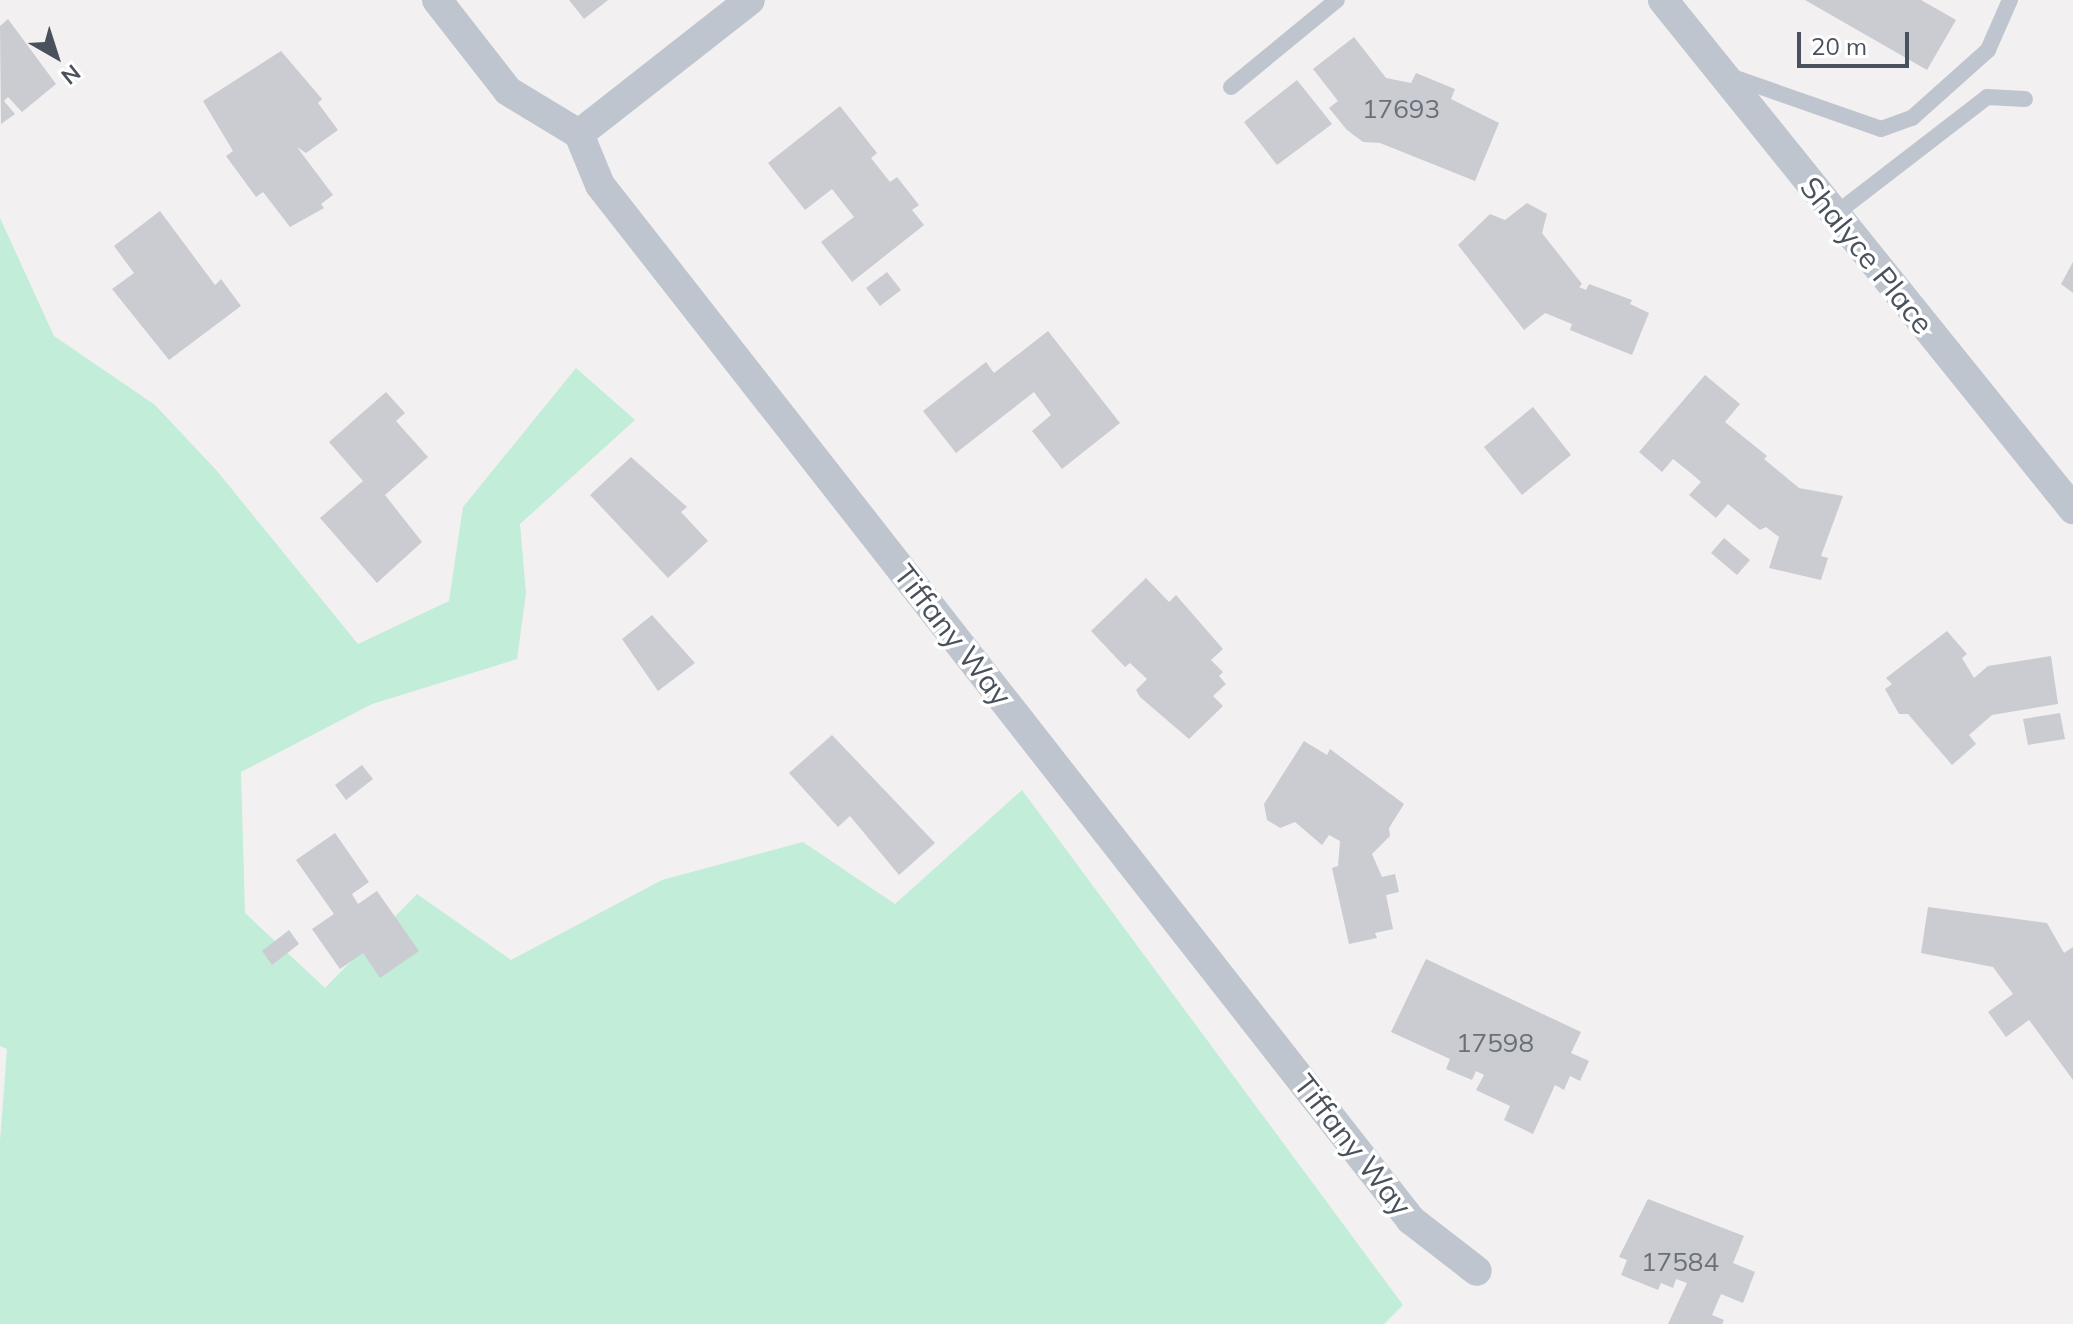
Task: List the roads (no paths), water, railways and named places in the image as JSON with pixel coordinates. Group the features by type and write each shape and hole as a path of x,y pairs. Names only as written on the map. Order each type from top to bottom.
{"street":[{"path":"437,0 508,91 579,134 750,0"},
{"name":"Shalyce Place","path":"1663,0 2073,509"},
{"name":"Tiffany Way","path":"579,134 600,185 1402,1208 1477,1271"}],"lane":[{"path":"1231,87 1337,0"},
{"path":"1721,73 1881,129 1912,118 1988,50 2010,0"},
{"path":"1834,215 1987,97 2025,99"}]}
